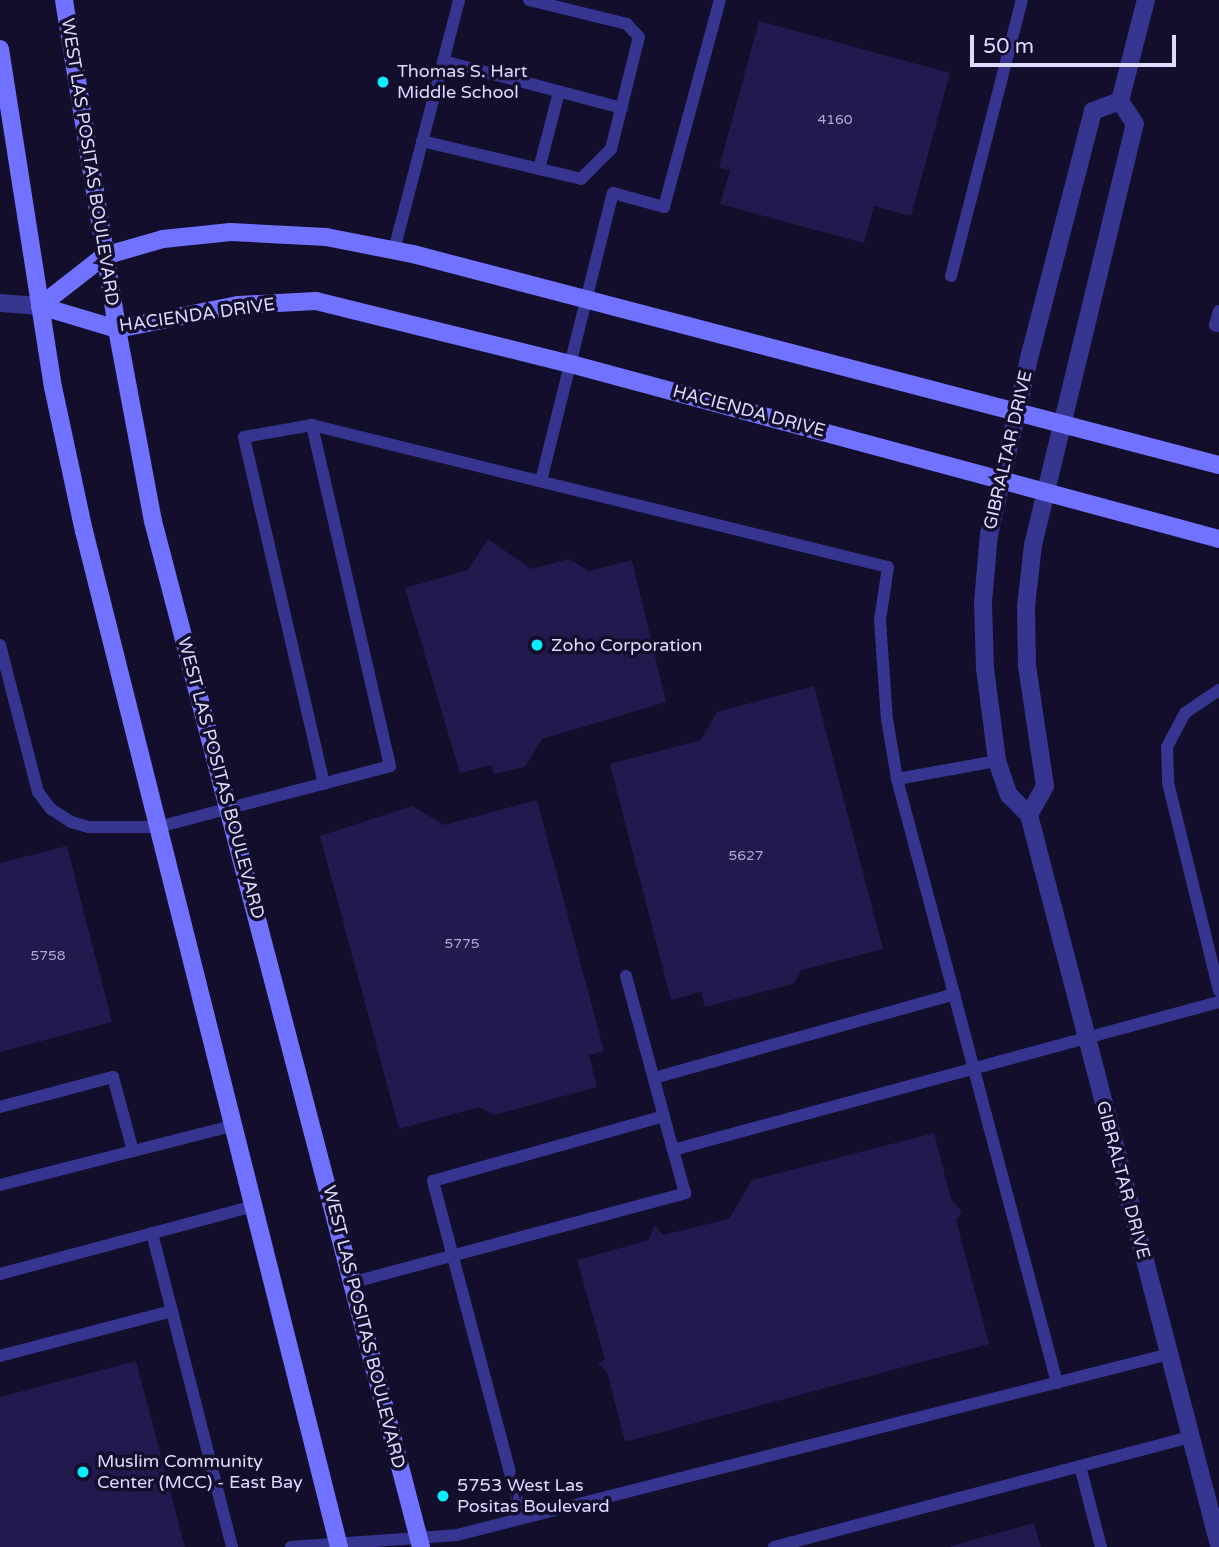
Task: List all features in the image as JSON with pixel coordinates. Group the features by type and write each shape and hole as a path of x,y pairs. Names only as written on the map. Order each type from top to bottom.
{"main road":[{"name":"WEST LAS POSITAS BOULEVARD","path":"64,0 104,256 153,521 420,1542"},
{"path":"0,49 40,306 84,531 338,1544"},
{"path":"40,306 104,256 163,239 231,232 326,237 394,250 1219,465"},
{"name":"HACIENDA DRIVE","path":"40,306 117,329 238,305 316,301 571,364 1219,538"}],"street":[{"path":"1029,815 1045,786 1027,666 1026,607 1045,490 1135,124 1120,101 1146,0"},
{"name":"GIBRALTAR DRIVE","path":"1120,101 1093,111 1001,478 989,534 983,602 997,761 1009,795 1029,815 1086,1041 1218,1533"},
{"path":"0,303 40,306"}],"lane":[{"path":"394,250 459,0"},
{"path":"422,141 581,178 611,149 639,37 627,24 529,0"},
{"path":"541,481 613,193 664,206 720,0"},
{"path":"951,276 1022,0"},
{"path":"443,61 622,108"},
{"path":"539,169 559,92"},
{"path":"1219,311 1215,325 1219,326"},
{"path":"0,645 38,792 51,809 89,827 158,827 390,766 312,425"},
{"path":"324,784 244,437 312,425 888,567 880,620 887,719 897,779 1057,1382"},
{"path":"1219,690 1185,713 1167,747 1171,795 1219,991"},
{"path":"897,779 997,761"},
{"path":"354,1282 685,1193 626,976"},
{"path":"654,1077 954,994"},
{"path":"673,1150 1086,1041 1219,1002"},
{"path":"0,1107 113,1077 133,1151"},
{"path":"522,1518 433,1181 664,1116"},
{"path":"0,1185 232,1126"},
{"path":"0,1274 253,1206"},
{"path":"152,1233 232,1547"},
{"path":"0,1356 172,1311"},
{"path":"291,1547 420,1542 457,1535 1169,1354"},
{"path":"774,1547 1191,1437"},
{"path":"1080,1466 1101,1547"}],"building":[{"path":"759,21 950,73 911,216 874,206 864,243 720,204 730,170 719,168"},
{"name":"Zoho Corporation","path":"488,539 531,569 569,559 589,571 632,560 666,702 542,739 525,767 494,774 491,765 460,773 405,588 468,570"},
{"path":"814,686 883,949 802,970 793,984 705,1007 701,992 671,1000 610,764 701,740 717,712"},
{"path":"537,800 604,1051 589,1055 597,1087 494,1115 479,1107 399,1129 320,836 412,806 444,825"},
{"path":"67,846 112,1022 0,1052 0,863"},
{"path":"934,1133 951,1199 962,1211 956,1220 989,1344 625,1442 607,1372 598,1364 605,1359 577,1260 649,1240 654,1225 663,1235 729,1219 752,1180"},
{"name":"Muslim Community Center (MCC) - East Bay","path":"136,1361 185,1547 0,1547 0,1397"},
{"path":"1034,1523 1041,1547 951,1547 951,1546"}],"place":[{"name":"Thomas S. Hart Middle School","path":"383,82"},
{"name":"Zoho Corporation","path":"537,645"},
{"name":"Muslim Community Center (MCC) - East Bay","path":"83,1472"},
{"name":"5753 West Las Positas Boulevard","path":"443,1496"}]}
